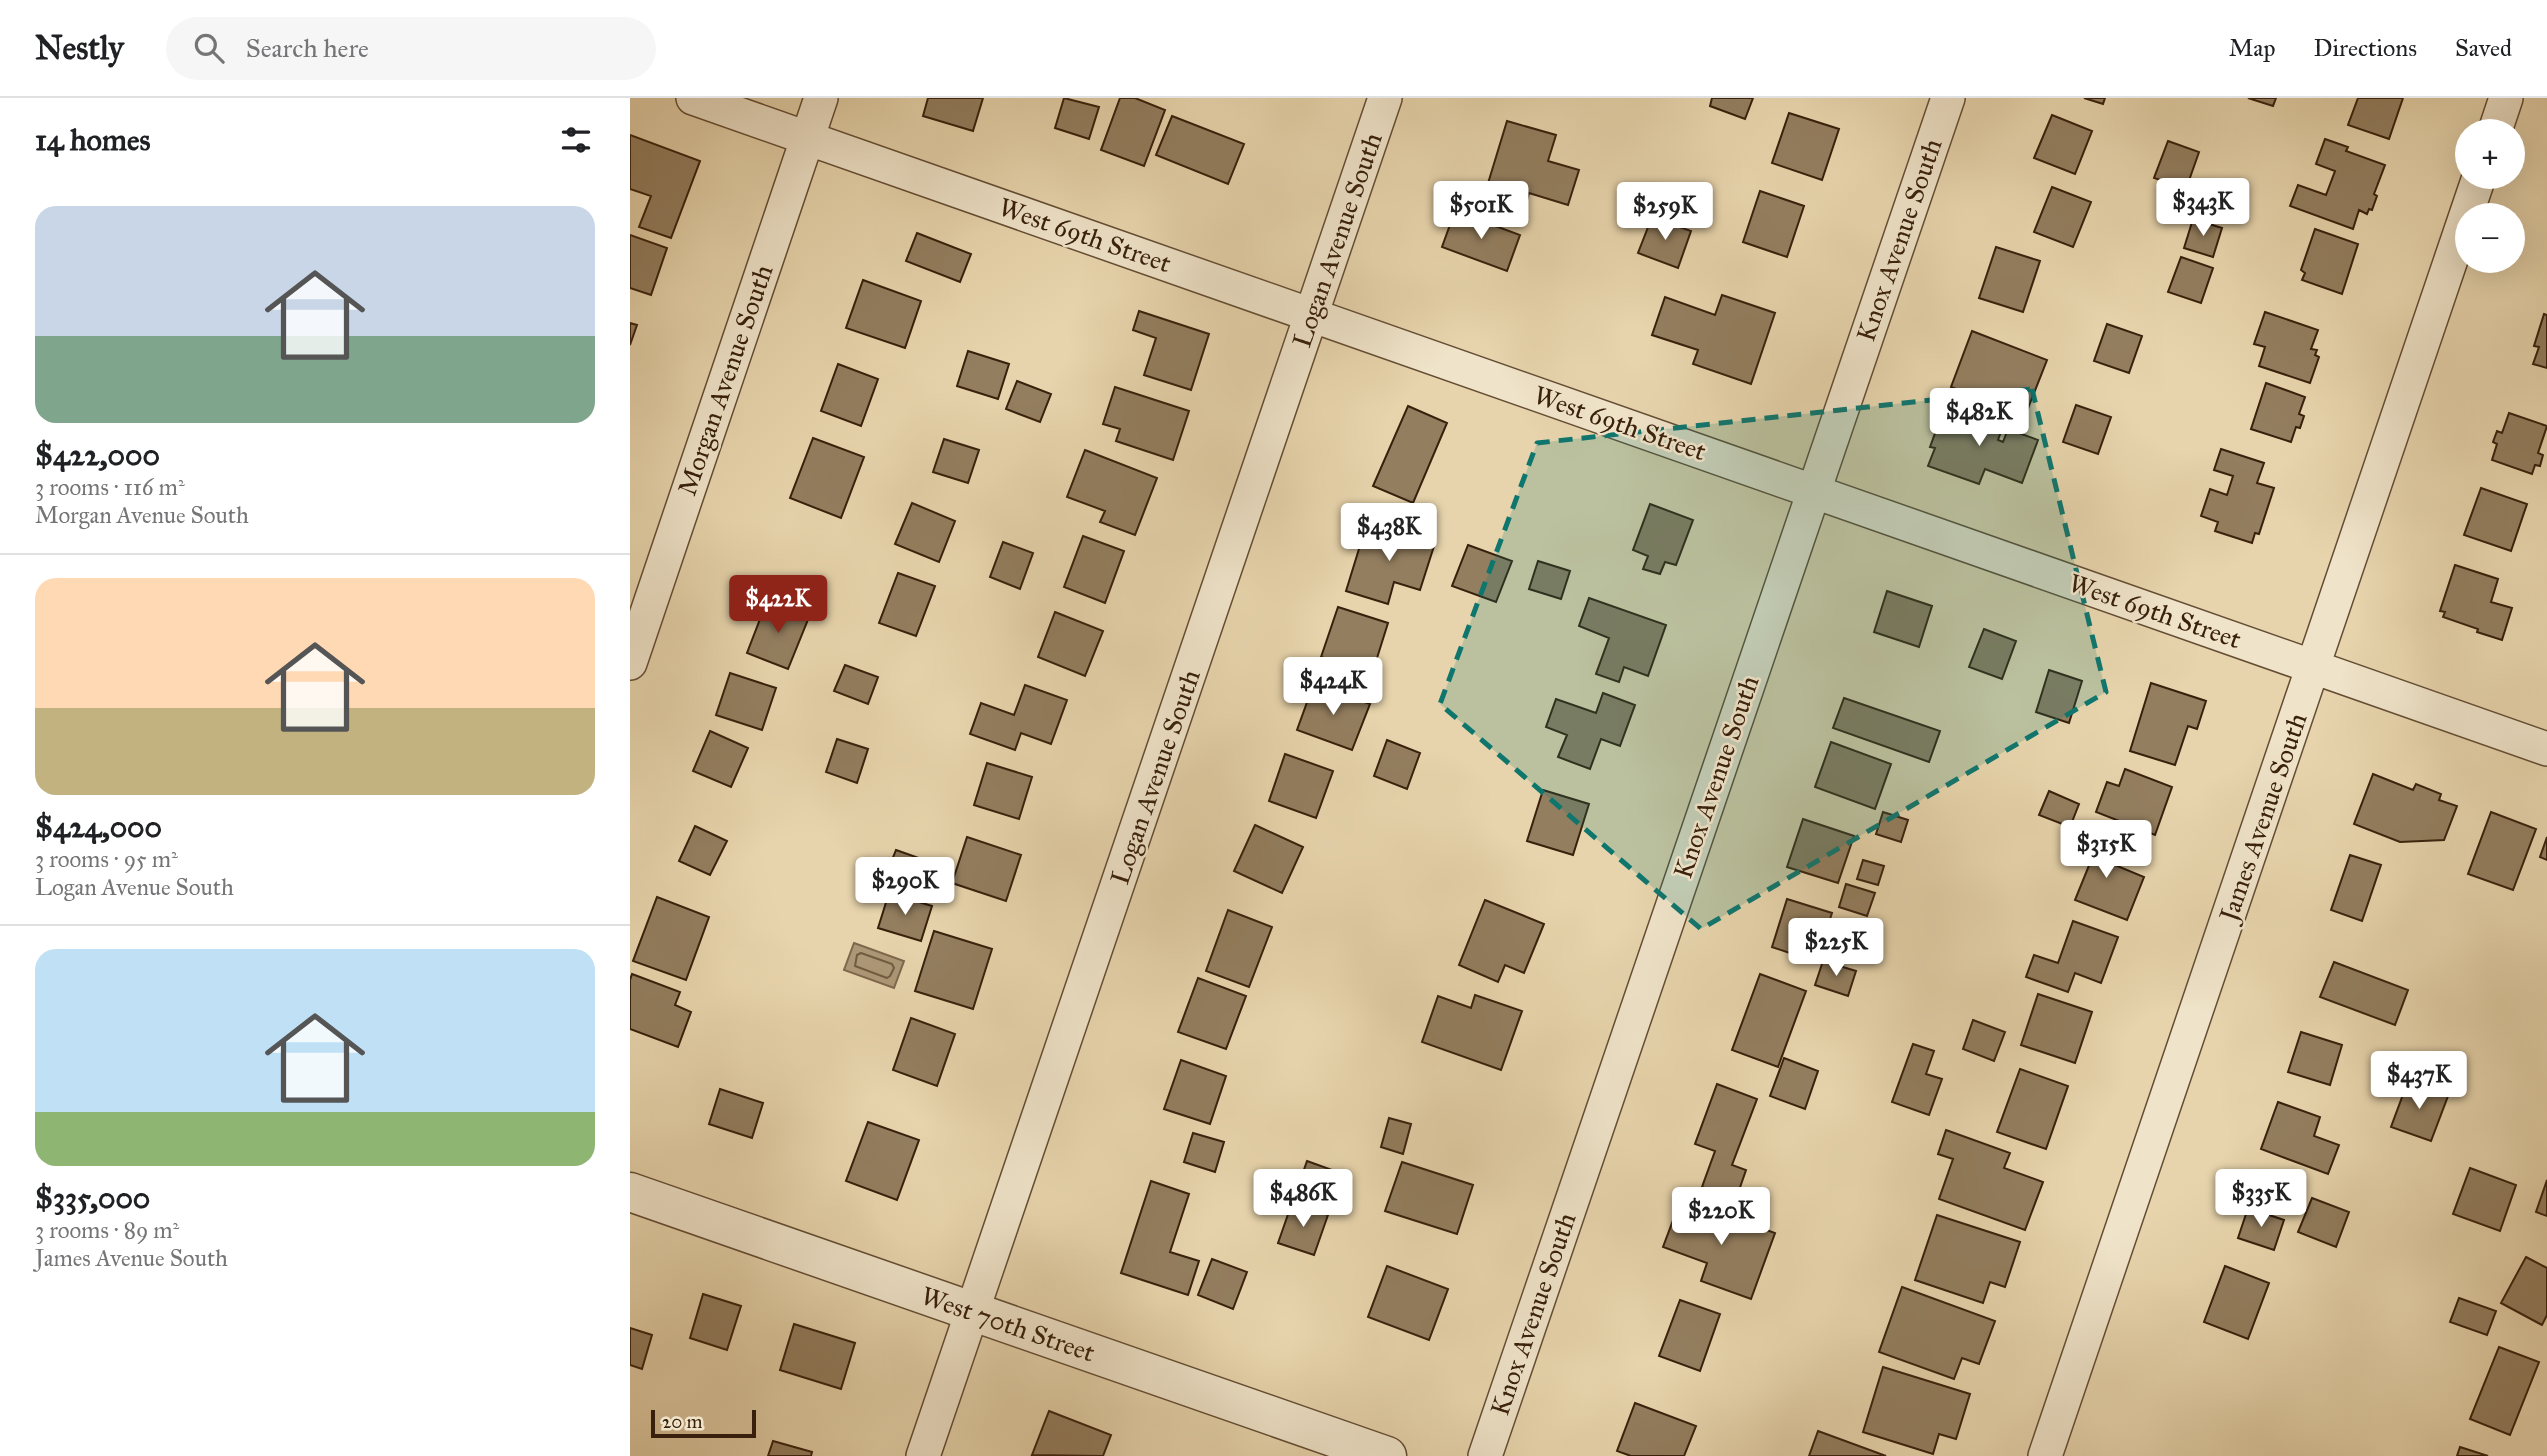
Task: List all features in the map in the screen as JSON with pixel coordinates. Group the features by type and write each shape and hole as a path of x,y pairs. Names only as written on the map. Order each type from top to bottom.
{"street":[{"name":"West 69th Street","path":"694,98 2547,749"},
{"name":"Morgan Avenue South","path":"630,663 821,98"},
{"name":"Logan Avenue South","path":"923,1456 1385,98"},
{"name":"Knox Avenue South","path":"1485,1456 1948,98"},
{"path":"2499,119 2506,98"},
{"name":"James Avenue South","path":"2045,1456 2475,189"},
{"name":"West 70th Street","path":"630,1192 1387,1456"}],"highlighted area":[{"path":"2032,389 2106,692 1701,929 1440,704 1537,443"}],"water":[{"path":"854,943 904,961 894,988 844,970"}],"building":[{"path":"928,98 983,98 973,131 923,116"},
{"path":"1064,98 1099,107 1089,139 1055,128"},
{"path":"1120,98 1135,98 1165,110 1144,166 1101,150"},
{"path":"1712,98 1753,98 1745,119 1710,106"},
{"path":"2084,98 2105,98 2103,104"},
{"path":"2248,98 2276,98 2273,106"},
{"path":"2358,98 2403,98 2389,139 2348,125"},
{"path":"1789,113 1839,129 1822,180 1772,163"},
{"path":"2052,115 2092,131 2075,174 2034,158"},
{"path":"1172,116 1244,144 1228,184 1156,155"},
{"path":"1507,121 1556,135 1548,161 1579,170 1568,205 1529,193 1523,215 1482,203"},
{"path":"630,135 700,161 671,238 639,227 651,196 630,189"},
{"path":"2325,139 2348,147 2346,151 2385,165 2374,194 2377,196 2372,210 2369,209 2367,214 2359,210 2353,229 2290,206 2298,185 2326,195 2335,171 2316,164"},
{"path":"2168,141 2199,152 2186,189 2154,178"},
{"path":"2052,187 2091,202 2073,247 2034,232"},
{"path":"1760,191 1804,206 1787,257 1743,242"},
{"path":"1455,211 1520,235 1507,271 1442,247"},
{"path":"1652,217 1691,231 1678,268 1638,253"},
{"path":"2193,219 2222,228 2213,257 2184,248"},
{"path":"2315,229 2358,244 2342,294 2302,280 2305,273 2301,270"},
{"path":"917,233 971,254 960,282 906,261"},
{"path":"630,235 667,248 651,295 630,288"},
{"path":"1996,247 2040,261 2023,312 1979,298"},
{"path":"2181,257 2213,268 2201,303 2168,292"},
{"path":"863,280 921,301 905,348 846,328"},
{"path":"1722,295 1775,313 1751,384 1693,364 1698,350 1652,335 1665,297 1715,315"},
{"path":"1139,311 1209,334 1191,390 1144,375 1156,338 1133,330"},
{"path":"2265,312 2318,330 2311,349 2317,350 2315,355 2319,357 2310,383 2259,366 2265,347 2254,344"},
{"path":"2544,314 2547,315 2547,368 2533,364 2539,347 2534,346"},
{"path":"630,323 637,325 630,345"},
{"path":"2107,324 2142,336 2129,373 2094,361"},
{"path":"1972,331 2047,360 2025,416 1951,387"},
{"path":"968,351 1009,364 998,399 957,386"},
{"path":"838,364 878,379 861,426 821,411"},
{"path":"1017,381 1051,394 1040,422 1006,409"},
{"path":"2266,383 2305,397 2299,414 2304,416 2300,428 2296,427 2291,442 2251,429"},
{"path":"1115,387 1189,411 1173,460 1116,441 1120,429 1103,424"},
{"path":"2076,405 2111,417 2098,454 2063,442"},
{"path":"1408,406 1447,423 1413,503 1373,486"},
{"path":"1945,406 2003,426 1998,440 2003,442 2008,429 2038,440 2022,483 1985,469 1979,484 1928,466 1935,448 1930,447"},
{"path":"2509,413 2547,426 2538,453 2543,455 2540,466 2535,465 2532,474 2492,460 2497,444 2493,442 2497,431 2502,433"},
{"path":"813,438 864,457 841,518 790,498"},
{"path":"944,439 979,450 968,483 933,472"},
{"path":"2221,449 2264,463 2257,483 2274,488 2259,534 2255,533 2252,543 2215,531 2218,522 2201,516 2210,489 2227,495 2233,476 2214,470"},
{"path":"1085,450 1157,478 1135,535 1100,522 1105,511 1067,497"},
{"path":"2481,488 2527,504 2511,551 2464,535"},
{"path":"912,503 955,521 939,562 895,544"},
{"path":"1650,504 1693,520 1676,565 1665,562 1660,574 1643,569 1648,556 1633,550"},
{"path":"1367,523 1435,543 1420,590 1394,582 1388,604 1346,591"},
{"path":"1083,536 1124,551 1105,603 1064,587"},
{"path":"1003,542 1033,553 1020,589 990,577"},
{"path":"1468,545 1512,561 1496,602 1452,586"},
{"path":"1538,561 1570,571 1561,599 1529,589"},
{"path":"2455,565 2498,579 2491,602 2512,608 2502,640 2443,617 2445,612 2440,611"},
{"path":"898,573 935,586 916,636 879,623"},
{"path":"1887,591 1932,606 1919,647 1874,632"},
{"path":"1589,598 1666,625 1648,676 1624,667 1619,682 1596,674 1609,638 1579,626"},
{"path":"767,601 809,617 788,669 747,653"},
{"path":"1338,607 1388,623 1372,674 1321,657"},
{"path":"1055,612 1103,631 1085,676 1038,657"},
{"path":"1984,629 2016,641 2002,679 1969,667"},
{"path":"845,665 878,677 868,704 834,691"},
{"path":"2049,670 2082,681 2069,723 2036,712"},
{"path":"730,673 776,688 762,730 716,715"},
{"path":"1314,683 1370,704 1352,750 1297,730"},
{"path":"2151,683 2206,701 2197,729 2188,726 2175,765 2130,751"},
{"path":"1025,685 1067,700 1051,744 1021,733 1015,750 970,734 981,703 1014,715"},
{"path":"1603,693 1635,705 1620,746 1601,739 1590,769 1558,757 1567,735 1546,727 1556,699 1596,713"},
{"path":"1844,698 1940,731 1929,762 1833,728"},
{"path":"710,731 748,748 731,787 693,771"},
{"path":"837,739 868,749 857,783 826,772"},
{"path":"1387,740 1420,753 1407,789 1374,776"},
{"path":"1831,742 1891,764 1875,809 1815,787"},
{"path":"1285,754 1333,771 1316,818 1269,801"},
{"path":"987,763 1032,777 1019,819 974,805"},
{"path":"2125,769 2172,787 2155,835 2096,812 2107,782 2119,786"},
{"path":"2373,774 2413,790 2416,784 2441,794 2439,800 2457,806 2444,840 2400,842 2354,824"},
{"path":"1543,790 1589,804 1573,855 1527,841"},
{"path":"2049,791 2079,804 2070,827 2039,815"},
{"path":"1883,812 1908,820 1901,842 1876,834"},
{"path":"2491,812 2536,829 2513,890 2468,874"},
{"path":"1803,819 1854,836 1838,883 1787,867"},
{"path":"1255,825 1303,847 1282,893 1234,871"},
{"path":"695,826 727,841 710,875 679,861"},
{"path":"2078,836 2115,851 2110,863 2144,877 2127,920 2075,900 2090,863 2070,855"},
{"path":"967,837 1021,855 1006,901 952,883"},
{"path":"2547,837 2547,860 2540,857"},
{"path":"896,850 933,863 920,899 882,885"},
{"path":"2350,855 2381,865 2362,921 2331,910"},
{"path":"1863,860 1884,866 1878,885 1857,879"},
{"path":"1846,884 1875,893 1867,916 1839,907"},
{"path":"889,893 932,906 921,941 878,928"},
{"path":"657,897 709,917 686,980 633,961"},
{"path":"1787,899 1832,913 1816,962 1772,947"},
{"path":"1485,900 1544,924 1524,973 1505,965 1498,982 1459,965"},
{"path":"1228,910 1272,927 1249,987 1206,971"},
{"path":"2073,921 2118,937 2101,983 2075,973 2068,992 2026,977 2034,955 2058,963"},
{"path":"934,931 992,949 973,1009 915,991"},
{"path":"1823,961 1856,971 1848,996 1815,985"},
{"path":"2334,962 2408,990 2395,1025 2320,997"},
{"path":"632,974 680,992 675,1005 691,1012 678,1047 630,1029"},
{"path":"1760,974 1806,991 1778,1067 1732,1050"},
{"path":"1198,978 1246,996 1226,1049 1178,1032"},
{"path":"2038,994 2092,1012 2075,1063 2021,1045"},
{"path":"1475,995 1522,1011 1501,1070 1422,1042 1438,996 1471,1008"},
{"path":"911,1018 955,1034 937,1086 893,1070"},
{"path":"1973,1020 2005,1032 1994,1061 1963,1049"},
{"path":"2301,1032 2342,1045 2330,1085 2288,1072"},
{"path":"1913,1044 1934,1051 1926,1074 1942,1079 1929,1115 1892,1102"},
{"path":"1784,1058 1818,1071 1805,1109 1770,1096"},
{"path":"1181,1060 1226,1076 1210,1124 1164,1109"},
{"path":"2020,1069 2068,1086 2046,1149 1997,1132"},
{"path":"2408,1081 2448,1096 2431,1141 2391,1127"},
{"path":"1717,1084 1757,1099 1732,1165 1746,1170 1736,1199 1702,1187 1715,1151 1695,1144"},
{"path":"720,1089 763,1103 752,1138 709,1124"},
{"path":"2278,1102 2320,1117 2314,1136 2339,1145 2328,1174 2261,1149"},
{"path":"1389,1118 1411,1124 1403,1154 1381,1147"},
{"path":"868,1122 919,1140 897,1200 846,1181"},
{"path":"1946,1130 2010,1153 2004,1168 2043,1182 2025,1230 1939,1199 1953,1159 1938,1154"},
{"path":"1193,1133 1224,1142 1215,1172 1184,1162"},
{"path":"1307,1161 1346,1175 1338,1198 1299,1184"},
{"path":"1402,1162 1473,1185 1457,1234 1385,1211"},
{"path":"2470,1168 2516,1185 2500,1231 2453,1214"},
{"path":"2547,1180 2547,1216 2536,1212"},
{"path":"1151,1181 1189,1194 1170,1252 1199,1261 1188,1295 1121,1273"},
{"path":"2312,1198 2349,1212 2336,1247 2298,1232"},
{"path":"1681,1199 1775,1233 1751,1299 1701,1281 1707,1263 1663,1247"},
{"path":"1292,1203 1328,1215 1314,1255 1278,1243"},
{"path":"2248,1208 2284,1220 2274,1250 2238,1238"},
{"path":"1937,1215 2020,1242 2005,1287 1990,1282 1983,1303 1915,1280"},
{"path":"2526,1257 2547,1268 2547,1315 2542,1325 2501,1303"},
{"path":"1212,1259 1247,1272 1233,1309 1198,1295"},
{"path":"1387,1266 1448,1289 1429,1340 1368,1317"},
{"path":"2225,1266 2269,1283 2248,1339 2204,1322"},
{"path":"1902,1287 1995,1321 1979,1364 1962,1358 1954,1379 1879,1352"},
{"path":"703,1294 741,1306 727,1350 690,1338"},
{"path":"2459,1298 2496,1311 2487,1335 2450,1322"},
{"path":"1680,1300 1720,1314 1700,1371 1659,1356"},
{"path":"794,1324 855,1343 841,1389 780,1370"},
{"path":"630,1328 652,1335 642,1369 630,1365"},
{"path":"2499,1347 2539,1362 2510,1435 2470,1419"},
{"path":"1883,1367 1970,1394 1956,1439 1939,1434 1933,1454 1863,1432"},
{"path":"1635,1403 1696,1426 1684,1456 1631,1456 1617,1451"},
{"path":"1049,1411 1111,1435 1103,1456 1032,1455"},
{"path":"1818,1431 1886,1456 1809,1456"},
{"path":"773,1441 812,1452 811,1456 768,1456"},
{"path":"2460,1447 2488,1456 2457,1456"}]}
